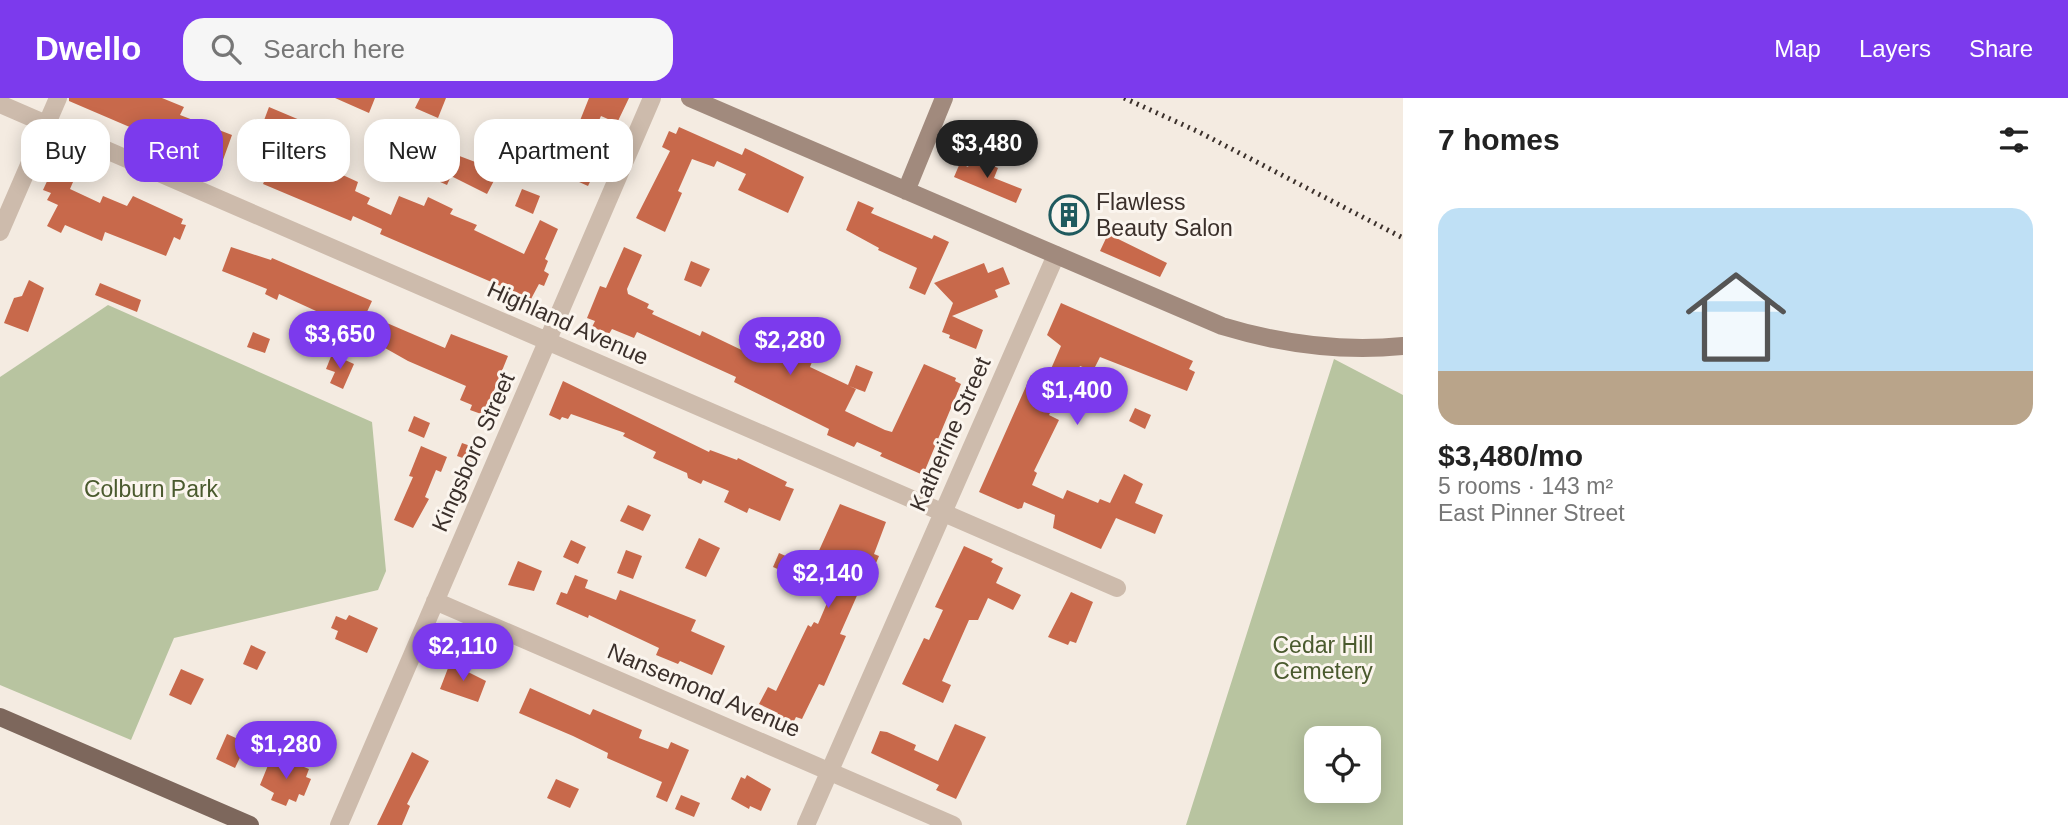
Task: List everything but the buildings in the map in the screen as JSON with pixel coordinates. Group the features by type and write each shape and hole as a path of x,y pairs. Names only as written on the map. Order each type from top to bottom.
{"main road":[{"path":"690,98 1222,326 1306,344 1340,348 1403,346"},
{"path":"906,191 944,98"},
{"path":"0,717 250,825"}],"street":[{"path":"49,119 58,98"},
{"name":"Kingsboro Street","path":"339,825 652,98"},
{"name":"Highland Avenue","path":"0,104 35,119"},
{"name":"Highland Avenue","path":"110,151 1117,588"},
{"path":"0,232 22,182"},
{"name":"Katherine Street","path":"806,825 1056,255"},
{"name":"Nansemond Avenue","path":"435,601 953,825"}],"green space":[{"name":"Colburn Park","path":"108,305 372,422 386,571 378,590 174,638 131,740 0,685 0,377"},
{"name":"Cedar Hill Cemetery","path":"1334,359 1403,395 1403,825 1186,825"}],"railway":[{"path":"1124,98 1199,132 1403,238"}],"place":[{"name":"Flawless Beauty Salon","path":"1069,215"}]}
